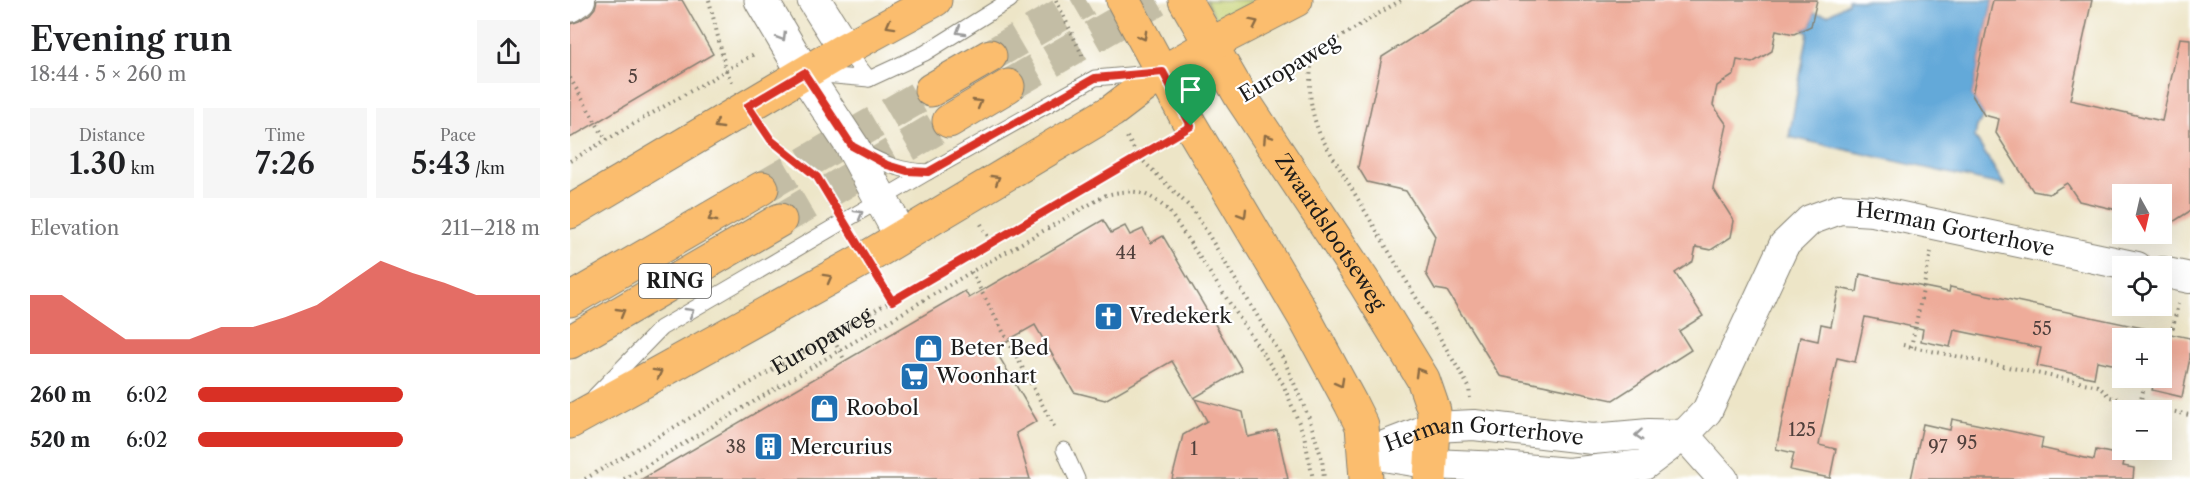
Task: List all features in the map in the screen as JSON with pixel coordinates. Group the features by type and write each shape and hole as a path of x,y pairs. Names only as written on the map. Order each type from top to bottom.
{"main road":[{"path":"570,212 845,49 935,0"},
{"path":"1123,0 1191,126 1303,315 1351,404 1362,426 1366,466"},
{"name":"Zwaardslootseweg","path":"1185,0 1241,97 1364,282 1424,379 1434,411 1431,472"},
{"path":"570,422 866,258 1112,111 1163,72 1296,0"},
{"path":"931,90 990,56"},
{"path":"949,121 1008,86"},
{"name":"RING","path":"570,300 762,188"},
{"name":"RING","path":"570,342 780,219"}],"street":[{"path":"570,7 580,0"},
{"path":"761,0 804,73 852,146 902,236"},
{"path":"814,0 845,49"},
{"name":"Herman Gorterhove","path":"1366,466 1431,472 1502,467 1568,473 1644,465 1684,435 1707,411 1784,244 1810,220 1840,209 1873,211 2112,262"},
{"name":"Herman Gorterhove","path":"1366,466 1434,427 1474,425 1593,439 1649,434 1684,435"},
{"path":"1684,435 1723,479"}],"lane":[{"path":"804,73 869,79 925,53 1010,0"},
{"path":"845,49 869,79"},
{"path":"570,422 662,328 928,172 1095,78 1163,72"},
{"path":"852,146 887,165 907,171 928,172"},
{"path":"1064,450 1077,479"}],"path":[{"path":"709,0 726,70 771,140 817,177 844,222"},
{"name":"Europaweg","path":"1241,97 1401,0"},
{"name":"Zwaardslootseweg","path":"1312,55 1309,94 1313,119 1320,135 1469,387 1474,425"},
{"path":"570,161 726,70"},
{"path":"570,78 606,140"},
{"name":"Europaweg","path":"585,479 1191,126"},
{"path":"1138,156 1194,211 1284,360 1309,418 1322,459 1324,479"},
{"path":"624,479 971,272 1106,195 1122,191 1137,191 1154,198 1169,212 1283,384 1304,435 1313,479"},
{"path":"1911,347 1937,225"},
{"path":"866,258 892,301"},
{"path":"971,272 1053,422 1064,450"},
{"path":"2172,328 2178,276"},
{"path":"831,335 844,359"},
{"path":"1903,345 2098,386 2110,397 2123,400"},
{"path":"2172,411 2189,415"}],"green space":[{"path":"1206,0 1264,0 1219,26"}],"water":[{"path":"1848,0 1995,0 1992,2 1972,95 1984,115 1977,126 1975,137 2005,186 1789,137 1808,33 1803,30 1811,26 1814,13 1828,15 1848,3"}],"building":[{"path":"597,0 682,0 713,54 570,138 570,24 590,14"},
{"path":"1472,0 1817,0 1811,26 1794,34 1776,30 1772,51 1752,63 1737,60 1734,75 1717,86 1713,105 1727,125 1713,188 1734,221 1731,237 1711,250 1696,247 1693,261 1675,273 1703,316 1679,331 1691,350 1613,400 1500,376 1447,291 1435,289 1426,274 1435,236 1406,191 1367,182 1358,167 1382,57"},
{"path":"1993,0 2092,0 2070,100 2162,121 2180,38 2190,39 2190,211 2172,222 2172,184 2112,184 2112,209 2079,201 2067,183 2049,194 2033,191 1996,133 1999,119 1984,115 1972,95"},
{"path":"1103,220 1111,233 1125,226 1130,235 1143,229 1151,243 1163,236 1242,370 1194,398 1172,361 1105,400 1074,392 1035,325 994,348 1037,421 1016,433 1030,479 642,479 965,291 969,298"},
{"path":"1860,274 1949,292 1950,287 2143,328 2112,328 2112,364 2097,361 2094,378 2037,366 2041,348 1954,330 1950,347 1921,341 1923,329 1865,317 1855,362 1837,358 1819,445 1836,449 1830,478 1790,470 1794,453 1776,449 1800,337 1818,341 1821,324 1831,326 1839,288 1857,292"},
{"path":"2172,334 2190,338 2190,358 2182,397 2152,390 2152,388 2172,388"},
{"path":"1195,399 1243,412 1248,437 1277,430 1288,479 1172,479 1183,435 1207,421"},
{"path":"1952,419 2043,438 2041,448 2094,460 2096,450 2112,453 2112,460 2124,460 2123,466 2134,468 2133,479 1911,479 1923,424 1950,430"}],"tunnel":[{"path":"990,56 1086,0"},
{"path":"1008,86 1157,0"},
{"path":"762,188 931,90"},
{"path":"780,220 949,121"}],"place":[{"name":"Vredekerk","path":"1108,316"},
{"name":"Beter Bed","path":"929,348"},
{"name":"Woonhart","path":"915,376"},
{"name":"Roobol","path":"825,408"},
{"name":"Mercurius","path":"769,447"}],"route":[{"path":"1163,72 1191,126 892,301 817,177 771,140 748,106 804,73 852,146 887,165 907,171 928,172 1095,78 1163,72"}]}
